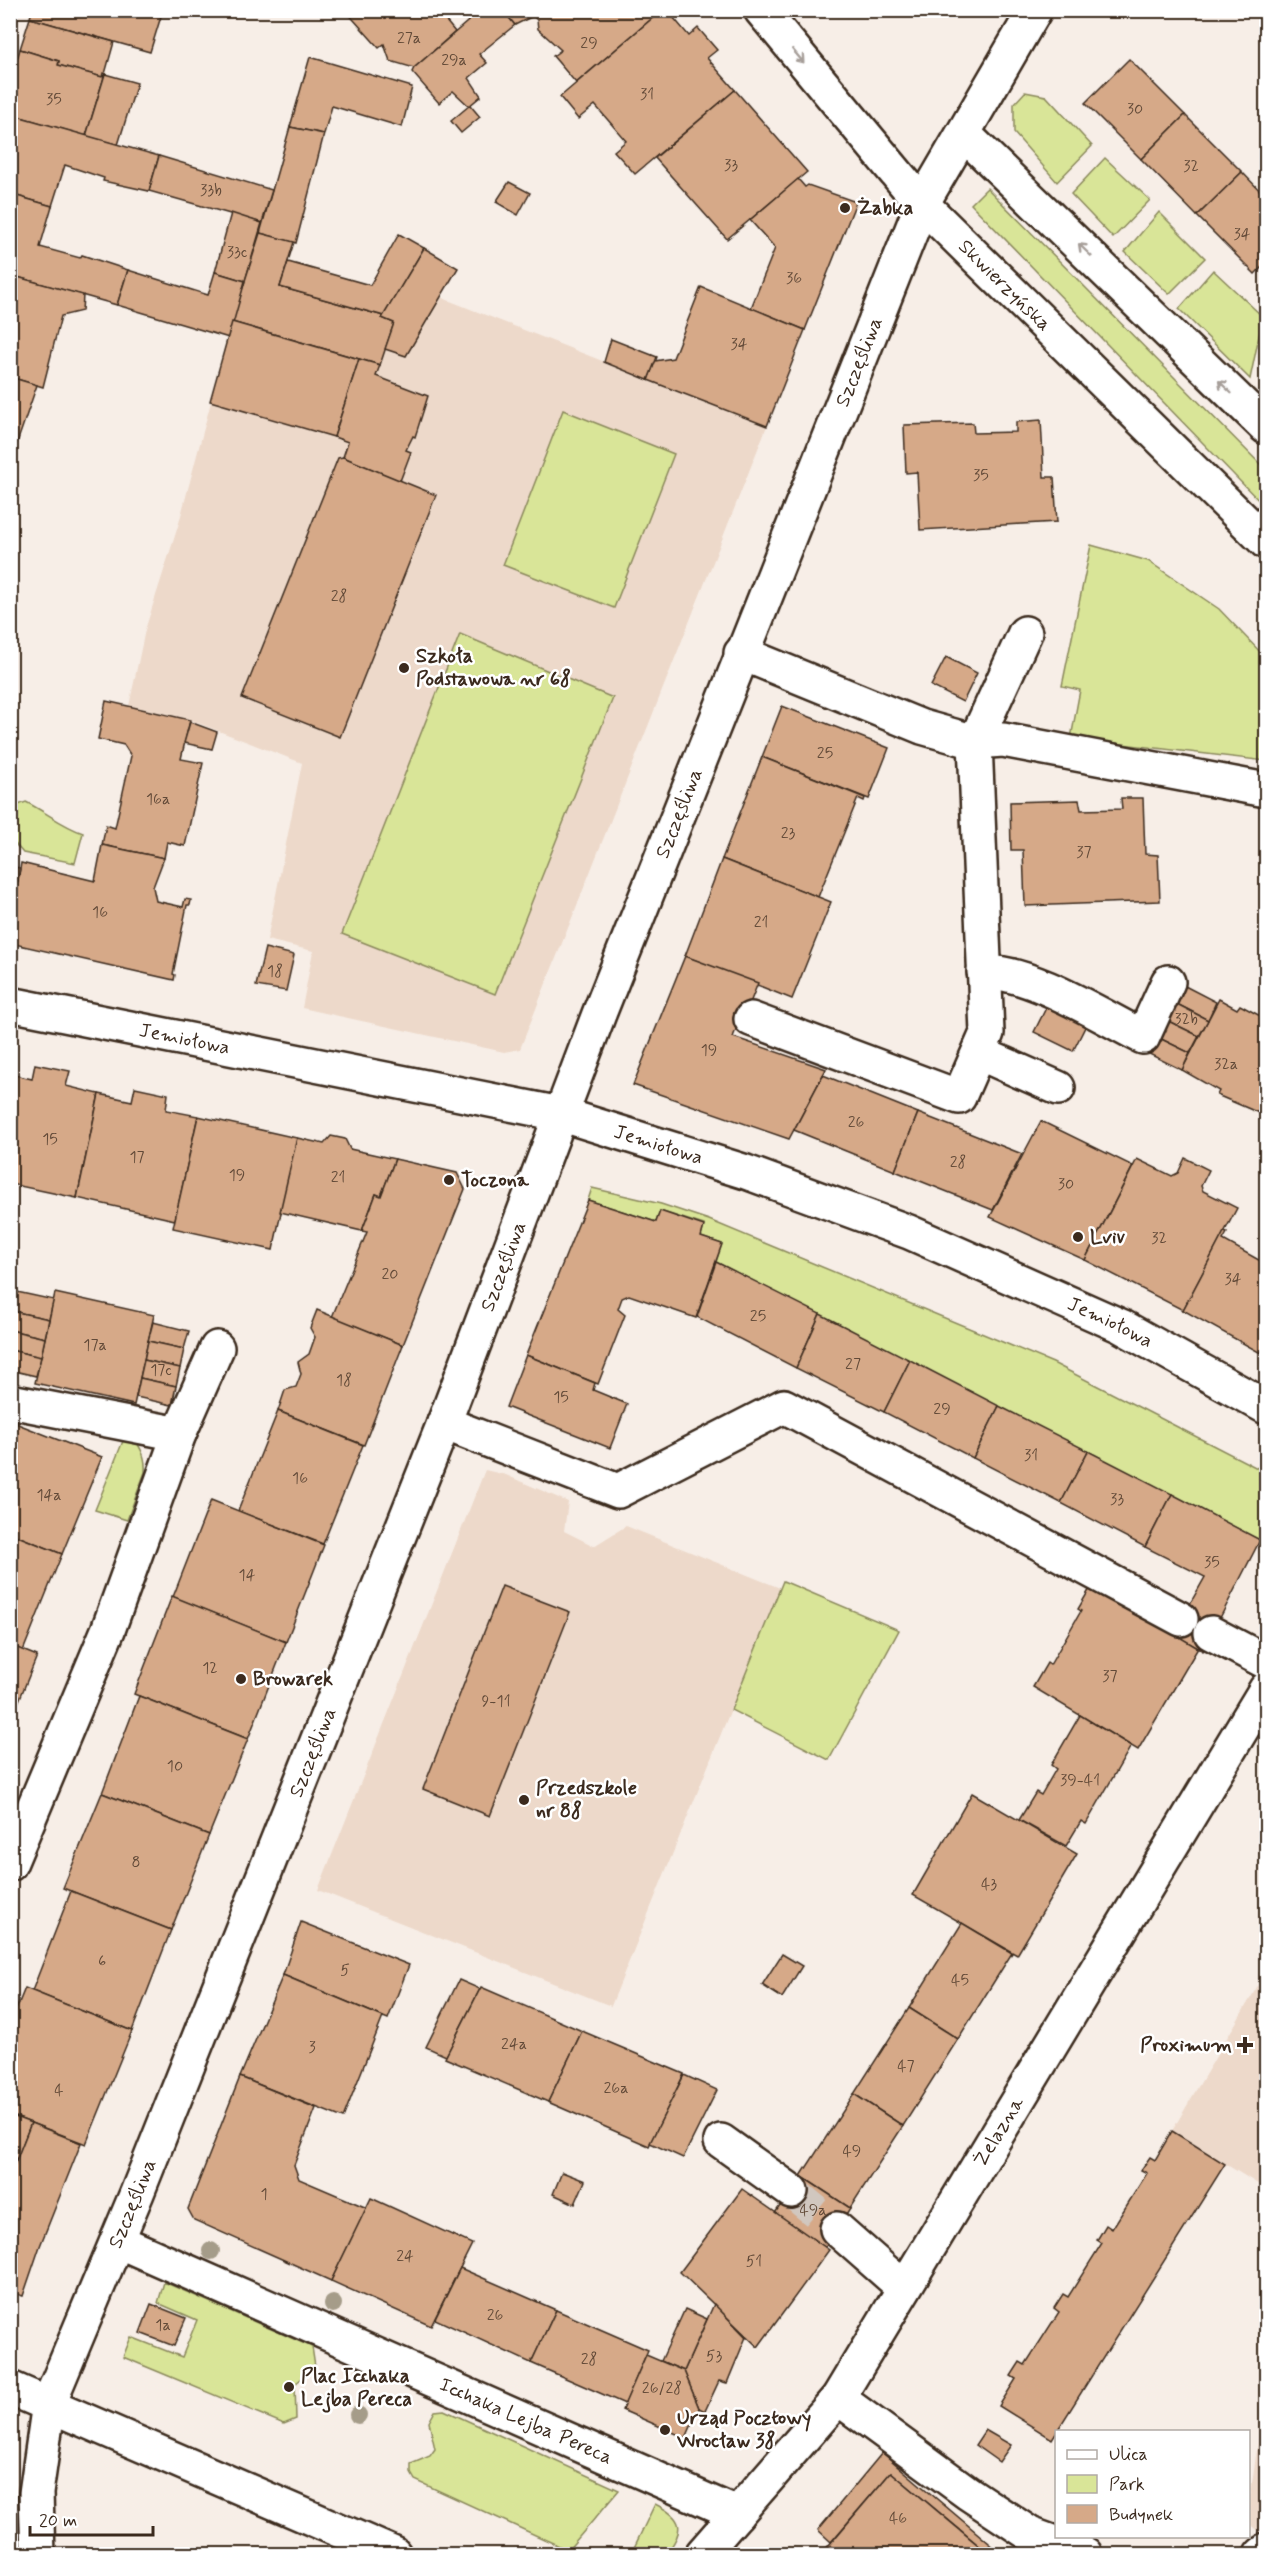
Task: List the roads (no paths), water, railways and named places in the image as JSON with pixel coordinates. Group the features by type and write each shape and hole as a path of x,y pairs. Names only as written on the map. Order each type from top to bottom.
{"street":[{"name":"Skwierzyńska","path":"760,10 922,204 1266,542"},
{"name":"Szczęśliwa","path":"48,2403 118,2241 444,1423 560,1114 741,653 922,204 1035,10"},
{"path":"964,134 1266,428"},
{"path":"751,1019 959,1097 987,1033 975,741 1025,633"},
{"path":"741,653 922,727 975,741 1003,740 1266,790"},
{"path":"984,972 1001,972 1029,981 1143,1037 1168,982"},
{"name":"Jemiołowa","path":"10,1004 560,1114 746,1172 909,1232 1121,1326 1266,1407"},
{"path":"979,1053 1058,1088"},
{"path":"10,1864 108,1630 179,1434 217,1348"},
{"path":"10,1401 179,1434"},
{"path":"444,1423 618,1491 784,1406 1181,1619"},
{"path":"1211,1634 1266,1662"},
{"name":"Żelazna","path":"702,2554 838,2398 1266,1689"},
{"path":"721,2141 791,2191"},
{"path":"837,2229 904,2288"},
{"name":"Icchaka Lejba Pereca","path":"118,2241 737,2514"},
{"path":"10,2388 394,2554"},
{"path":"838,2398 968,2493 1030,2534 1085,2554"},
{"path":"38,2554 36,2493 48,2403"},
{"path":"1262,2554 1266,2551"}],"tunnel":[{"path":"791,2191 837,2229"}],"place":[{"name":"Żabka","path":"845,208"},
{"name":"Szkoła Podstawowa nr 68","path":"404,668"},
{"name":"Toczona","path":"449,1180"},
{"name":"Lviv","path":"1078,1237"},
{"name":"Browarek","path":"241,1679"},
{"name":"Przedszkole nr 88","path":"524,1800"},
{"name":"Proximum","path":"1245,2045"},
{"name":"Plac Icchaka Lejba Pereca","path":"289,2387"},
{"name":"Urząd Pocztowy Wrocław 38","path":"665,2430"}]}
